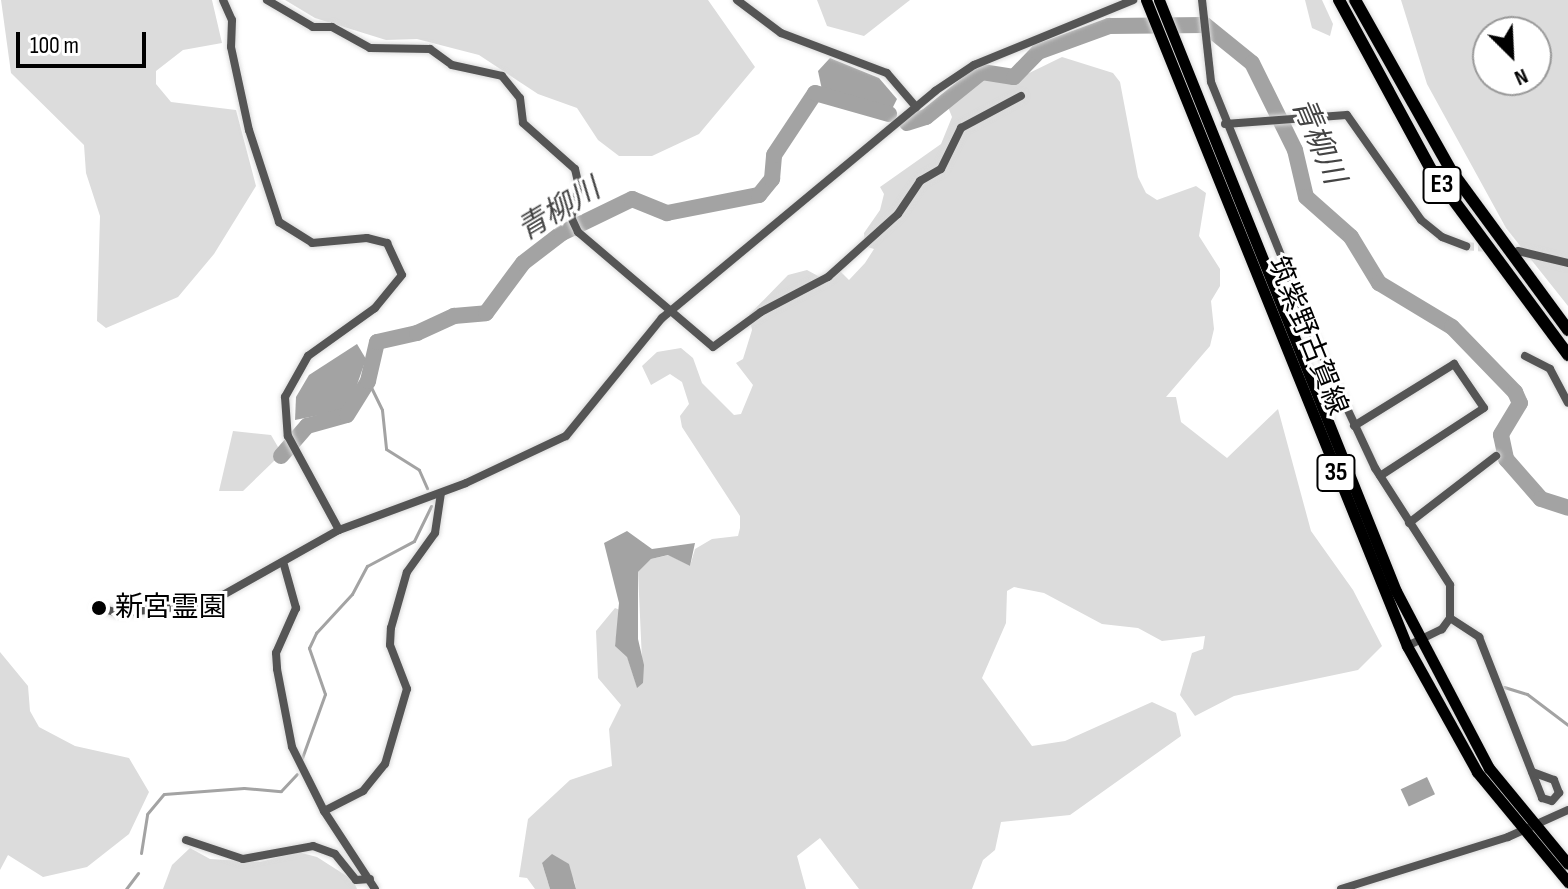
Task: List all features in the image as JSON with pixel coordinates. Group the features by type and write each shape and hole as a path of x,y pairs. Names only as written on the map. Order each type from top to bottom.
{"highway":[{"name":"E3","path":"1339,0 1432,171 1568,355"},
{"name":"E3","path":"1355,0 1452,172 1568,330"}],"main road":[{"name":"筑紫野古賀線","path":"1146,0 1165,32 1419,640 1489,768 1528,830 1568,864"},
{"name":"筑紫野古賀線","path":"1159,0 1159,18"},
{"name":"筑紫野古賀線","path":"1165,32 1407,646 1471,762 1568,882"}],"street":[{"path":"223,0 232,20 231,47 249,130 279,222 312,243 367,238 387,243 402,275 375,308 320,344 297,369 285,397 288,436 339,530"},
{"path":"267,0 313,27 332,27 370,48 430,49 452,65 502,76 520,98 523,123 575,169 579,186 571,210 576,228 673,308 713,347 761,312 828,277 898,214 920,181 941,169 961,128 1021,96"},
{"path":"737,0 781,33 887,73 916,107"},
{"path":"96,607 118,613 207,604 284,565 339,530 441,493 566,436 673,308 916,107 974,65 1133,0"},
{"path":"1202,0 1209,74 1225,124 1354,426 1380,476 1450,585 1450,618 1442,629 1407,646"},
{"path":"1225,124 1347,115 1421,220 1442,237 1466,246"},
{"path":"1518,251 1568,263"},
{"path":"1525,356 1550,369 1568,403"},
{"path":"1354,426 1454,364 1484,408 1380,476"},
{"path":"1409,523 1496,456"},
{"path":"324,811 363,791 385,764 407,689 390,645 391,628 407,572 435,533 441,493"},
{"path":"284,565 296,608 276,653 295,758 324,811 375,889"},
{"path":"1450,618 1479,637 1532,772"},
{"path":"1341,889 1528,830 1568,810"},
{"path":"186,840 243,859 313,846 335,854 356,880 370,879"}],"shaded area":[{"path":"1,0 212,0 222,43 183,50 156,71 156,84 171,102 236,110 256,186 214,254 178,297 106,328 97,321 100,216 86,173 84,145 11,73"},
{"path":"285,0 708,0 755,67 699,134 652,156 619,156 598,140 577,108 538,94 479,55 417,39 386,40 315,18"},
{"path":"817,0 910,0 864,36 827,26"},
{"path":"1305,0 1322,0 1333,24 1330,36 1312,28"},
{"path":"1401,0 1568,0 1568,306 1506,228 1427,84"},
{"path":"1062,57 1113,73 1120,82 1138,177 1146,193 1157,200 1196,186 1206,193 1199,236 1220,269 1220,286 1211,301 1214,329 1210,346 1166,397 1176,397 1181,422 1227,458 1278,409 1311,531 1353,590 1382,646 1358,670 1234,696 1195,716 1180,695 1192,653 1203,649 1205,636 1162,641 1138,628 1102,624 1044,593 1014,587 1007,591 1006,623 982,678 1032,746 1065,741 1152,702 1176,713 1181,736 1070,815 1001,822 995,850 983,860 972,889 859,889 820,838 797,856 806,889 576,889 574,880 542,863 550,889 535,889 527,878 519,877 528,819 570,780 612,766 609,729 621,705 598,678 596,631 615,608 620,610 615,645 627,656 637,687 643,683 638,572 651,559 669,555 690,566 695,549 712,539 738,536 740,528 740,516 682,427 680,416 689,404 682,382 670,374 651,385 642,366 657,352 681,348 693,358 702,383 734,415 741,414 753,385 736,363 743,359 752,330 749,315 788,275 807,270 829,282 840,271 849,280 865,263 874,249 865,246 864,233 880,210 884,194 880,187 941,144 952,117 948,107 954,92 980,75 1021,77"},
{"path":"830,58 879,78 897,99 892,109 822,90 818,71"},
{"path":"357,344 366,359 351,402 340,411 295,420 296,397 309,375"},
{"path":"233,431 271,435 278,447 275,460 243,491 219,491"},
{"path":"627,531 652,549 695,543 690,566 668,555 651,559 638,572 638,639 644,665 643,683 637,688 627,657 615,646 619,603 604,543"},
{"path":"0,652 28,686 30,711 39,727 75,746 129,758 149,792 129,834 87,867 43,877 8,855 0,870"},
{"path":"1427,777 1435,794 1409,806 1401,789"},
{"path":"190,848 210,859 260,862 298,852 317,857 353,880 357,889 163,889 172,865"},
{"path":"552,854 569,864 576,889 550,889 542,863"}],"waterway":[{"name":"青柳川","path":"907,123 926,117 982,72 1014,77 1038,52 1109,26 1205,25 1252,63 1295,150 1306,197 1351,237 1379,283 1452,327 1515,392 1520,403 1501,435 1506,459 1541,499 1568,508"},
{"name":"青柳川","path":"281,456 307,426 347,415 368,381 377,342 417,333 454,316 486,313 523,263 562,233 632,199 667,213 759,195 772,179 774,155 815,93 889,114"},
{"path":"368,381 382,410 386,449 419,470 427,488"},
{"path":"302,758 325,694 309,648 316,633 352,594 367,566 414,541 431,506"},
{"path":"1504,687 1527,694 1568,725"},
{"path":"141,853 147,814 164,794 244,788 281,791 297,774"},
{"path":"126,889 138,873"}],"tunnel":[{"path":"1466,246 1509,250"}],"place":[{"name":"新宮霊園","path":"99,608"}]}
